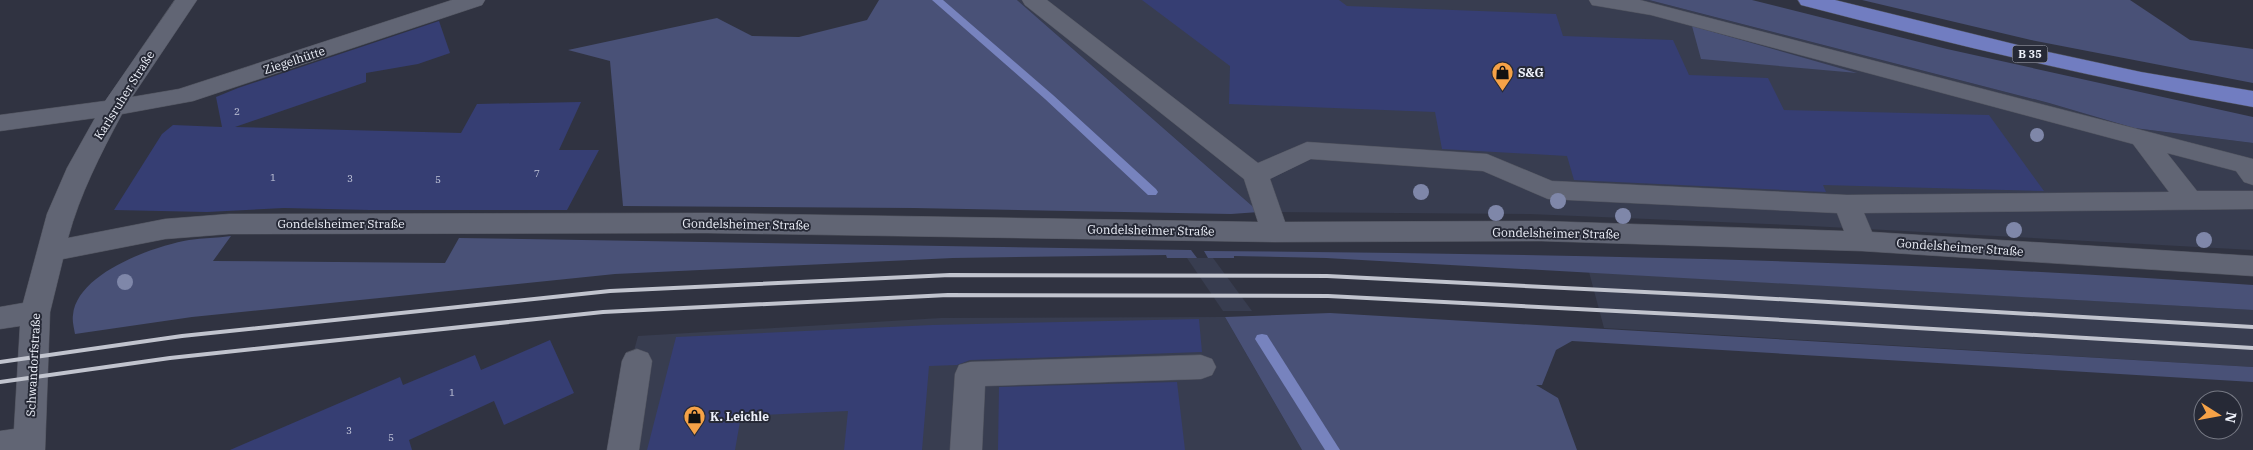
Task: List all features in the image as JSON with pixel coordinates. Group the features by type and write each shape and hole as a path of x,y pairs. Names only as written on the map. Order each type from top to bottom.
{"main road":[{"name":"B 35","path":"1809,0 1942,36 2206,92 2253,99"}],"street":[{"name":"Karlsruher Straße","path":"50,252 61,214 80,168 112,109 186,0"},
{"name":"Ziegelhütte","path":"0,123 43,116 112,109 184,96 474,0"},
{"path":"1600,0 1653,9 2244,164 2253,176"},
{"path":"1037,1 1256,174 1275,232"},
{"path":"2142,138 2190,201"},
{"path":"1256,174 1307,150 1486,163 1548,190 1847,204 2253,200"},
{"path":"1847,204 1862,241"},
{"name":"Gondelsheimer Straße","path":"50,252 165,229 258,224 708,223 1275,232 1541,232 1862,241 2253,266"},
{"name":"Schwandorfstraße","path":"19,445 35,312 50,252"},
{"path":"0,318 35,312"},
{"path":"623,450 637,361"},
{"path":"966,450 970,374 1201,367"}],"shaded area":[{"path":"879,0 1017,0 1259,212 1231,214 913,208 623,206 610,61 568,50 717,18 752,36 799,37 867,20"},
{"path":"1017,0 1649,0 2049,103 2134,128 2253,143 2253,250 1792,225 1529,214 1259,212"},
{"path":"1649,0 1752,0 1947,49 2253,117 2253,143 2134,128 2049,103"},
{"path":"1862,0 2130,0 2190,40 2253,49 2253,83 2031,40"},
{"path":"1692,26 1857,73 1701,59"},
{"path":"231,236 213,261 445,263 459,238 1191,250 1197,258 1167,258 1166,255 953,258 615,274 192,317 75,334 73,315 78,300 88,286 102,274 138,255 157,248 189,240"},
{"path":"1204,251 1598,256 1860,264 2122,276 2253,285 2253,310 1326,258 1234,256 1234,258 1208,258"},
{"path":"1187,258 1213,258 1252,311 1223,311"},
{"path":"1589,272 2253,310 2253,367 1604,328"},
{"path":"1330,313 2253,367 2253,382 1572,341 1556,350 1542,385 1536,385 1558,398 1577,450 1302,450 1225,317"},
{"path":"1225,317 1302,450 607,450 638,336 941,318"}],"building":[{"name":"S&G","path":"1142,0 1339,0 1347,6 1556,14 1563,36 1673,40 1689,75 1768,78 1784,110 1989,115 2044,191 1823,185 1826,192 1574,180 1567,156 1442,149 1435,112 1229,104 1230,66"},
{"path":"439,21 450,53 418,64 366,73 366,82 235,127 461,133 477,104 581,102 559,150 599,150 567,210 284,208 207,212 114,210 162,134 173,125 222,127 216,97"},
{"path":"1199,319 1202,352 970,360 957,365 929,366 922,450 844,450 848,411 741,416 735,450 647,450 676,337 932,325"},
{"path":"550,340 574,393 504,425 494,401 409,440 412,450 230,450 400,377 403,385 475,355 481,370"},
{"path":"1177,382 1185,450 998,450 999,387"}],"waterway":[{"path":"937,0 1049,97 1152,192"},
{"path":"1262,339 1333,450"}],"railway":[{"path":"0,362 182,336 610,291 950,275 1327,276 1725,296 2253,327"},
{"path":"0,382 170,358 603,312 948,295 1328,296 1732,317 2253,348"}],"place":[{"name":"S&G","path":"1502,91"},
{"name":"K. Leichle","path":"694,435"}]}
